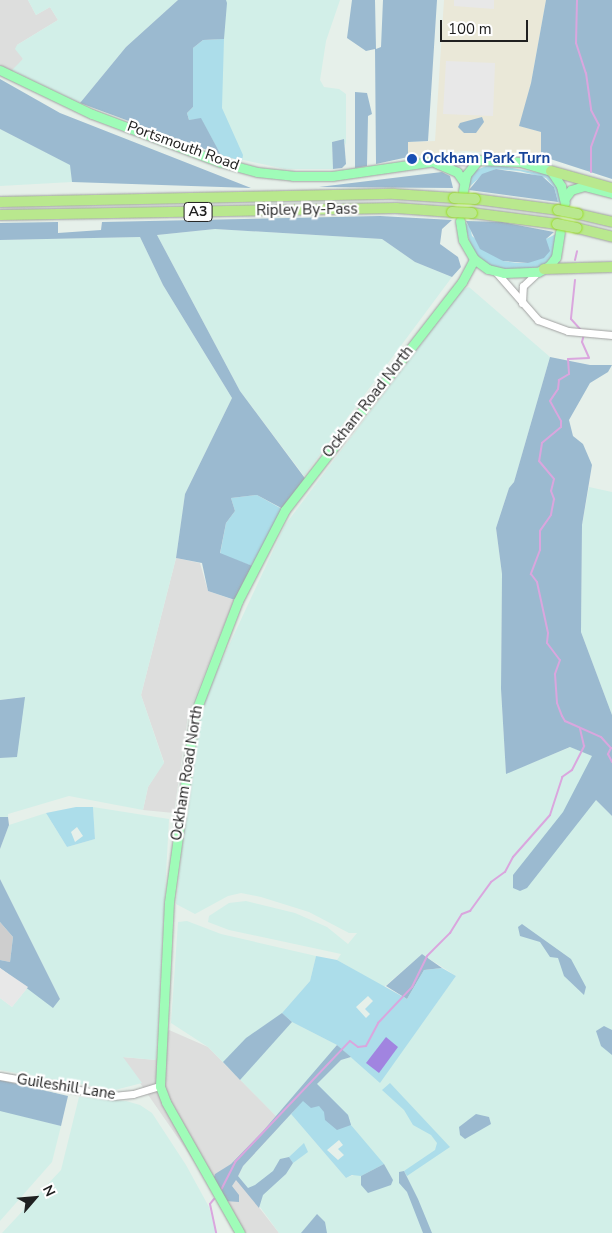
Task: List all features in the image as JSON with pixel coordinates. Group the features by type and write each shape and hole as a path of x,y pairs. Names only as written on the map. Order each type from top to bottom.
{"highway":[{"path":"551,171 612,188"},
{"name":"Ripley By-Pass","path":"0,202 394,194 563,203 578,214 612,222"},
{"name":"Ripley By-Pass","path":"0,215 396,208 472,213 559,228 577,228 612,237"},
{"path":"541,270 612,268"}],"main road":[{"name":"Portsmouth Road","path":"0,70 92,114 220,162 257,172 293,176 332,176 436,163 452,159 520,162 551,171"},
{"path":"436,163 457,172 463,186 470,167 478,160"},
{"path":"551,171 563,203"},
{"path":"563,203 571,190 584,186 612,193"},
{"path":"460,221 463,240 474,259 492,270 541,270 556,257 559,228"},
{"name":"Ockham Road North","path":"240,1233 166,1102 160,1086 168,902 190,738 199,696 238,601 285,510 462,282 474,259"},
{"name":"Ockham Road North","path":"462,282 492,270"}],"street":[{"path":"492,270 538,320 568,331 612,335"},
{"path":"522,303 523,286 541,270"},
{"name":"Guileshill Lane","path":"0,1076 113,1096 133,1094 160,1086"}],"shaded area":[{"path":"0,0 28,0 36,15 50,7 58,20 17,45 23,59 7,78 0,73"},
{"path":"28,0 178,0 126,47 80,103 12,70 23,59 15,49 17,45 58,20 50,7 36,15"},
{"path":"178,0 226,0 227,3 224,39 203,40 193,48 193,107 187,113 189,120 201,118 221,155 80,103 126,47"},
{"path":"226,0 340,0 326,41 320,80 324,87 339,89 346,94 346,145 343,139 332,142 333,169 285,169 221,155 201,119"},
{"path":"352,0 375,0 376,49 381,47 383,0 437,0 428,141 408,142 408,157 376,164 375,49 366,51 347,38"},
{"path":"444,0 546,0 531,83 520,126 541,132 541,156 465,151 408,157 408,142 435,141"},
{"path":"454,0 494,0 494,9 454,6"},
{"path":"546,0 612,0 612,179 541,156 541,132 519,126 531,83"},
{"path":"224,39 222,108 243,155 242,161 221,155 201,119 189,120 187,113 193,107 193,48 203,40"},
{"path":"446,61 495,63 493,116 443,114"},
{"path":"0,79 60,113 251,188 72,182 70,165 0,129"},
{"path":"355,92 367,93 372,114 368,116 367,166 355,168"},
{"path":"482,117 484,122 476,133 464,133 458,127 460,123"},
{"path":"0,129 71,165 72,182 0,186"},
{"path":"344,139 346,164 342,168 333,169 332,142"},
{"path":"491,164 550,175 560,191 562,203 558,202 554,187 546,178 520,171 496,169 480,177 466,190 472,172"},
{"path":"496,169 542,176 554,187 558,202 469,190 482,174"},
{"path":"442,172 450,176 453,188 319,187"},
{"path":"380,216 452,220 442,229 440,244 458,257 461,267 452,277 415,262 382,239 215,229 157,235 240,391 307,481 285,510 257,495 231,498 235,511 226,523 220,553 255,567 238,601 208,591 202,563 176,558 185,494 232,398 163,285 140,237 0,240 0,223 58,222 58,233 101,230 102,222"},
{"path":"463,220 470,227 472,236 503,261 528,263 546,239 558,233 553,258 540,267 509,270 490,266 473,252"},
{"path":"466,221 502,222 554,232 546,239 550,251 544,258 528,263 503,261 480,249"},
{"path":"215,229 382,239 415,262 452,277 304,476 240,391 157,235"},
{"path":"140,237 163,285 232,398 185,494 176,558 141,695 164,763 148,787 143,810 69,796 8,814 8,817 0,817 0,758 17,756 24,697 0,700 0,240"},
{"path":"469,287 550,357 514,482 509,488 496,528 502,574 501,689 506,773 571,747 592,756 596,800 612,816 612,1233 279,1233 238,1177 243,1166 291,1114 346,1178 383,1164 351,1125 348,1115 317,1084 341,1060 351,1057 380,1082 456,976 422,954 384,987 337,960 341,954 229,930 208,922 209,916 229,903 246,901 295,913 327,927 348,944 357,933 349,933 309,912 261,897 241,893 228,896 195,914 176,904 191,765 204,699 285,525 462,290"},
{"path":"550,357 590,365 612,365 608,372 590,383 569,420 573,436 583,444 592,465 582,525 581,632 612,715 612,816 596,800 527,888 520,891 513,888 513,875 563,812 592,756 570,747 506,774 501,689 502,574 496,528 509,488 514,482"},
{"path":"589,487 612,492 612,715 581,632 582,525"},
{"path":"257,495 282,509 252,566 220,554 226,523 235,511 231,498"},
{"path":"176,558 200,563 208,591 234,600 188,715 174,813 143,810 148,787 164,762 141,695"},
{"path":"25,697 17,757 0,758 0,700"},
{"path":"76,807 93,807 95,839 67,847 46,813","holes":["77,827 83,836 75,842 71,832"]},
{"path":"93,807 169,819 156,1060 123,1057 142,1083 115,1090 0,1070 0,998 12,1007 28,987 53,1007 60,999 0,879 0,849 9,825 46,813 67,847 95,839"},
{"path":"0,817 8,817 9,825 0,849"},
{"path":"0,879 60,999 53,1008 0,968 0,960 10,962 13,937 0,922"},
{"path":"187,921 221,934 316,956 310,981 282,1013 292,1022 337,1045 276,1116 208,1047 171,1023 178,922"},
{"path":"0,922 13,937 10,962 0,960"},
{"path":"522,924 571,959 586,987 584,995 564,976 558,958 550,957 540,942 520,936 518,927"},
{"path":"422,954 442,968 424,970 407,999 386,986"},
{"path":"316,956 337,960 407,999 424,970 442,968 456,976 380,1083 337,1045 292,1022 282,1013 310,981","holes":["368,996 373,1001 365,1009 370,1014 366,1018 356,1007"]},
{"path":"0,968 28,987 12,1007 0,998"},
{"path":"282,1013 292,1022 240,1080 223,1062 246,1038"},
{"path":"604,1026 612,1030 612,1055 601,1046 596,1031"},
{"path":"169,1030 208,1047 282,1122 247,1192 279,1233 237,1233 207,1180 122,1057 156,1060"},
{"path":"386,1037 398,1047 379,1073 366,1063"},
{"path":"337,1045 351,1057 341,1060 317,1084 348,1115 351,1125 337,1130 325,1120 324,1112 319,1106 311,1108 303,1101 243,1166 238,1176 248,1188 273,1171 280,1159 289,1157 293,1163 286,1174 263,1195 259,1208 236,1180 232,1186 239,1195 239,1202 225,1201 213,1180 215,1174 231,1164 263,1131"},
{"path":"0,1080 68,1096 61,1126 0,1111"},
{"path":"390,1083 450,1147 407,1176 404,1171 435,1150 437,1143 431,1135 413,1125 404,1110 382,1090"},
{"path":"317,1084 348,1115 351,1125 384,1164 361,1176 352,1175 346,1178 291,1114","holes":["339,1140 343,1145 338,1149 344,1155 338,1160 327,1150"]},
{"path":"79,1097 126,1101 140,1105 152,1113 186,1165 209,1207 216,1233 2,1233 61,1170"},
{"path":"0,1110 61,1126 52,1162 0,1221"},
{"path":"476,1114 489,1117 491,1124 465,1139 460,1135 459,1127"},
{"path":"304,1143 308,1152 293,1163 289,1157"},
{"path":"384,1164 393,1180 391,1185 368,1193 361,1185 361,1176"},
{"path":"404,1171 432,1233 423,1233 407,1192 399,1183 399,1172"},
{"path":"317,1214 325,1222 327,1233 301,1233"}],"waterway":[{"path":"577,0 576,43 586,73 591,110 599,125 591,147 591,172"},
{"path":"575,260 577,251"},
{"path":"575,280 571,319 581,330"},
{"path":"584,334 582,342 589,358 568,359 569,374 559,380 558,389 550,401 561,421 561,427 542,443 539,461 554,479 551,491 554,499 551,515 540,531 540,550 531,574 537,582 548,633 547,643 560,660 555,674 557,703 562,716 565,721 601,737 611,748 608,754 612,762"},
{"path":"220,1192 235,1162 350,1041 358,1047 366,1046 378,1023 412,987 427,956 450,933 462,914 470,911 491,882 505,872 513,857 550,815 562,777 572,770 584,746 580,728"},
{"path":"214,1199 210,1204 216,1233"}],"place":[{"name":"Ockham Park Turn","path":"412,159"}]}
